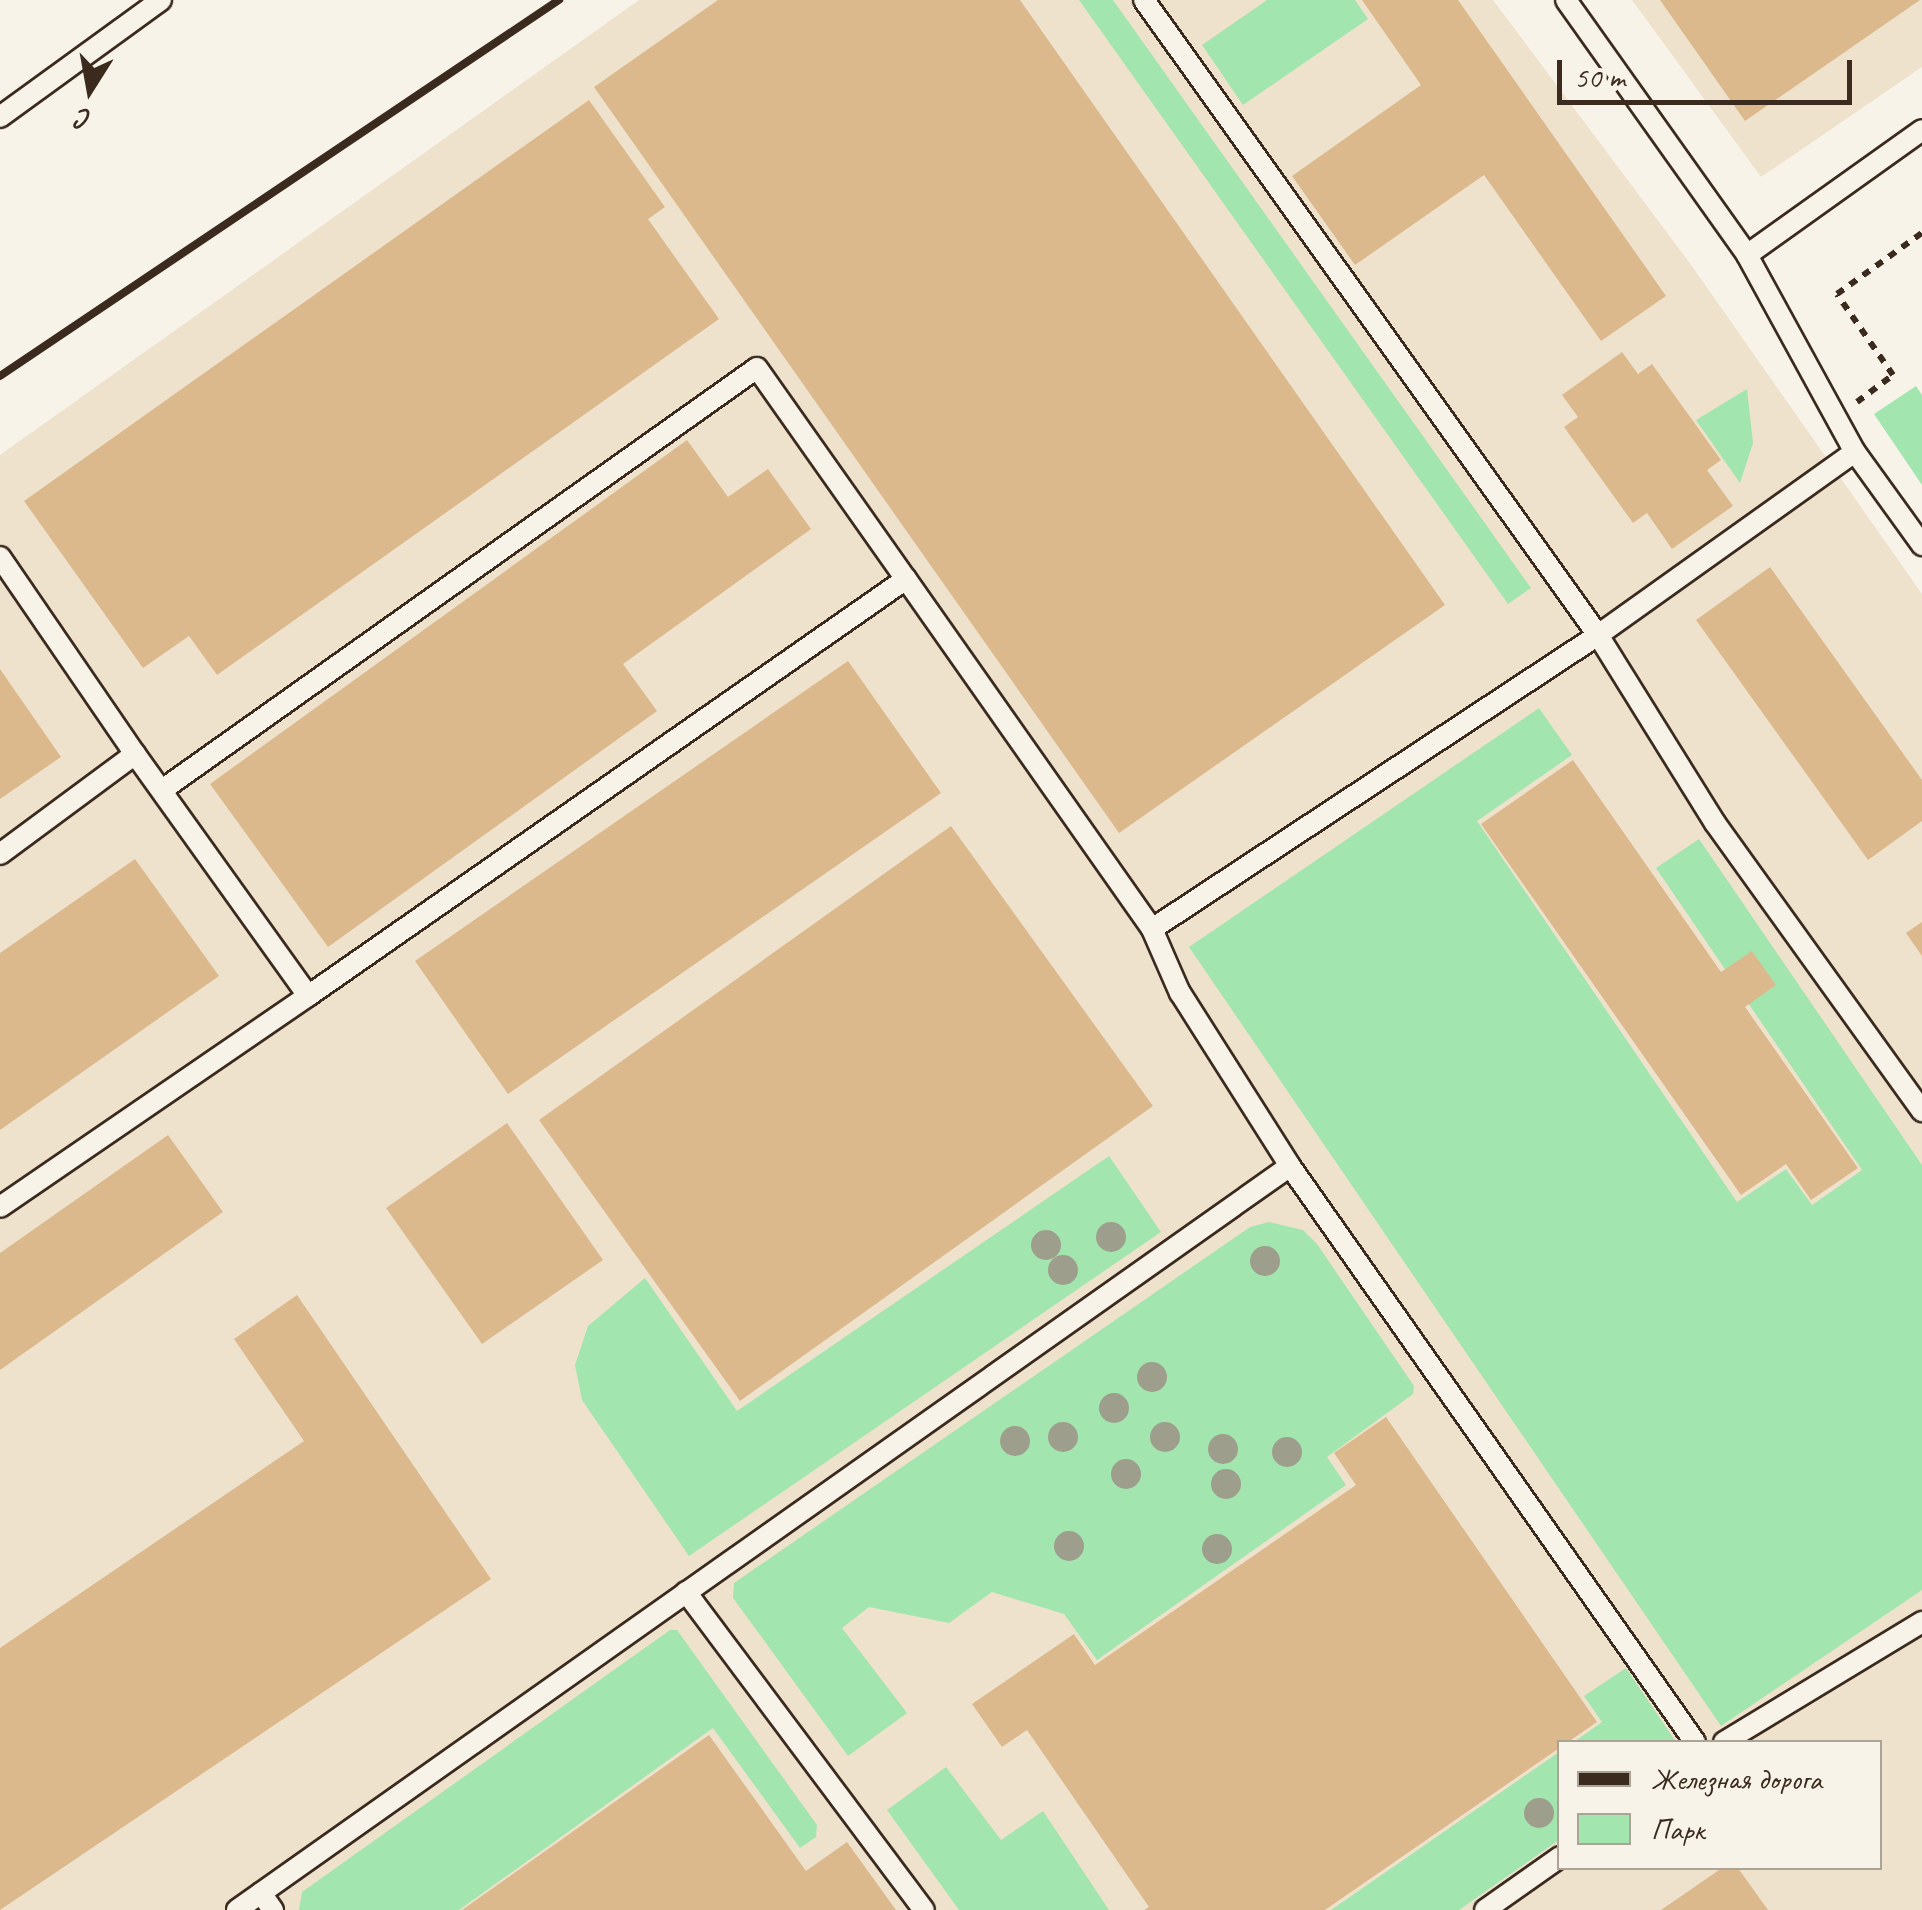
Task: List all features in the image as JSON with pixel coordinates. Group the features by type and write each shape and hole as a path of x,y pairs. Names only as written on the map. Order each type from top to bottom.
{"lane":[{"path":"0,117 161,0"},
{"path":"1144,0 1598,636 1715,823 1922,1111"},
{"path":"1566,0 1747,255 1855,452 1922,545"},
{"path":"1747,255 1922,130"},
{"path":"162,790 757,368 1152,929 1180,993 1290,1166 1695,1740"},
{"path":"1152,929 1598,636 1855,452"},
{"path":"0,557 308,996"},
{"path":"0,1208 906,579"},
{"path":"0,854 135,754"},
{"path":"237,1910 267,1902 686,1592 1290,1166"},
{"path":"686,1592 924,1910"},
{"path":"1727,1740 1922,1622"},
{"path":"1485,1910 1557,1859"}],"path":[{"path":"1836,418 1892,375 1837,294 1922,233"}],"shaded area":[{"path":"639,0 1493,0 1689,262 1922,594 1922,1910 0,1910 0,455"},
{"path":"1632,0 1922,0 1922,67 1761,177"}],"green space":[{"path":"1079,0 1113,0 1531,588 1508,604"},
{"path":"1267,0 1355,0 1368,19 1243,105 1202,45"},
{"path":"1916,386 1922,395 1922,485 1874,414"},
{"path":"1747,389 1753,443 1740,483 1696,420"},
{"path":"1539,708 1572,755 1477,821 1737,1202 1786,1169 1812,1205 1862,1170 1656,868 1699,839 1922,1165 1922,1590 1721,1726 1189,947"},
{"path":"1109,1156 1161,1232 689,1556 582,1400 575,1365 588,1326 645,1278 737,1411"},
{"path":"1269,1222 1303,1230 1317,1244 1414,1386 1413,1394 1327,1457 1346,1485 1097,1660 1064,1614 992,1592 949,1623 869,1607 842,1628 907,1713 848,1756 733,1598 734,1583 1250,1227"},
{"path":"670,1630 677,1630 817,1825 816,1837 800,1848 713,1728 459,1910 299,1910 302,1892"},
{"path":"1626,1668 1675,1740 1577,1740 1602,1722 1584,1696"},
{"path":"1557,1753 1557,1841 1459,1910 1331,1910"},
{"path":"946,1767 1001,1840 1043,1811 1109,1910 959,1910 887,1810"}],"building":[{"path":"718,0 1020,0 1445,605 1119,833 594,87"},
{"path":"1362,0 1458,0 1666,296 1601,341 1484,175 1355,265 1292,176 1421,85"},
{"path":"1660,0 1920,0 1745,121"},
{"path":"589,100 665,207 648,219 719,319 217,675 189,636 143,668 24,501"},
{"path":"1622,352 1638,374 1652,364 1721,460 1707,470 1733,506 1672,549 1647,513 1633,523 1564,427 1578,417 1562,395"},
{"path":"687,440 728,497 768,469 811,529 623,664 657,711 328,947 210,784"},
{"path":"1770,567 1922,780 1922,821 1868,860 1696,620"},
{"path":"848,661 941,793 508,1094 415,961"},
{"path":"0,669 61,757 0,799"},
{"path":"1573,760 1721,972 1752,951 1776,985 1745,1007 1858,1168 1811,1200 1786,1164 1741,1195 1481,824"},
{"path":"951,826 1153,1106 740,1401 539,1120"},
{"path":"135,859 219,976 0,1130 0,953"},
{"path":"1922,922 1922,956 1906,933"},
{"path":"507,1123 603,1260 482,1344 386,1208"},
{"path":"168,1135 223,1212 0,1370 0,1253"},
{"path":"297,1295 491,1579 0,1910 0,1648 304,1441 234,1339"},
{"path":"1386,1417 1597,1722 1571,1740 1557,1740 1557,1750 1325,1910 1144,1910 1149,1907 1027,1730 1002,1747 972,1704 1074,1634 1095,1665 1356,1485 1334,1453"},
{"path":"709,1735 806,1871 847,1842 896,1910 462,1910"},
{"path":"1719,1870 1739,1870 1768,1910 1661,1910"}],"railway":[{"path":"0,376 559,0"}]}
